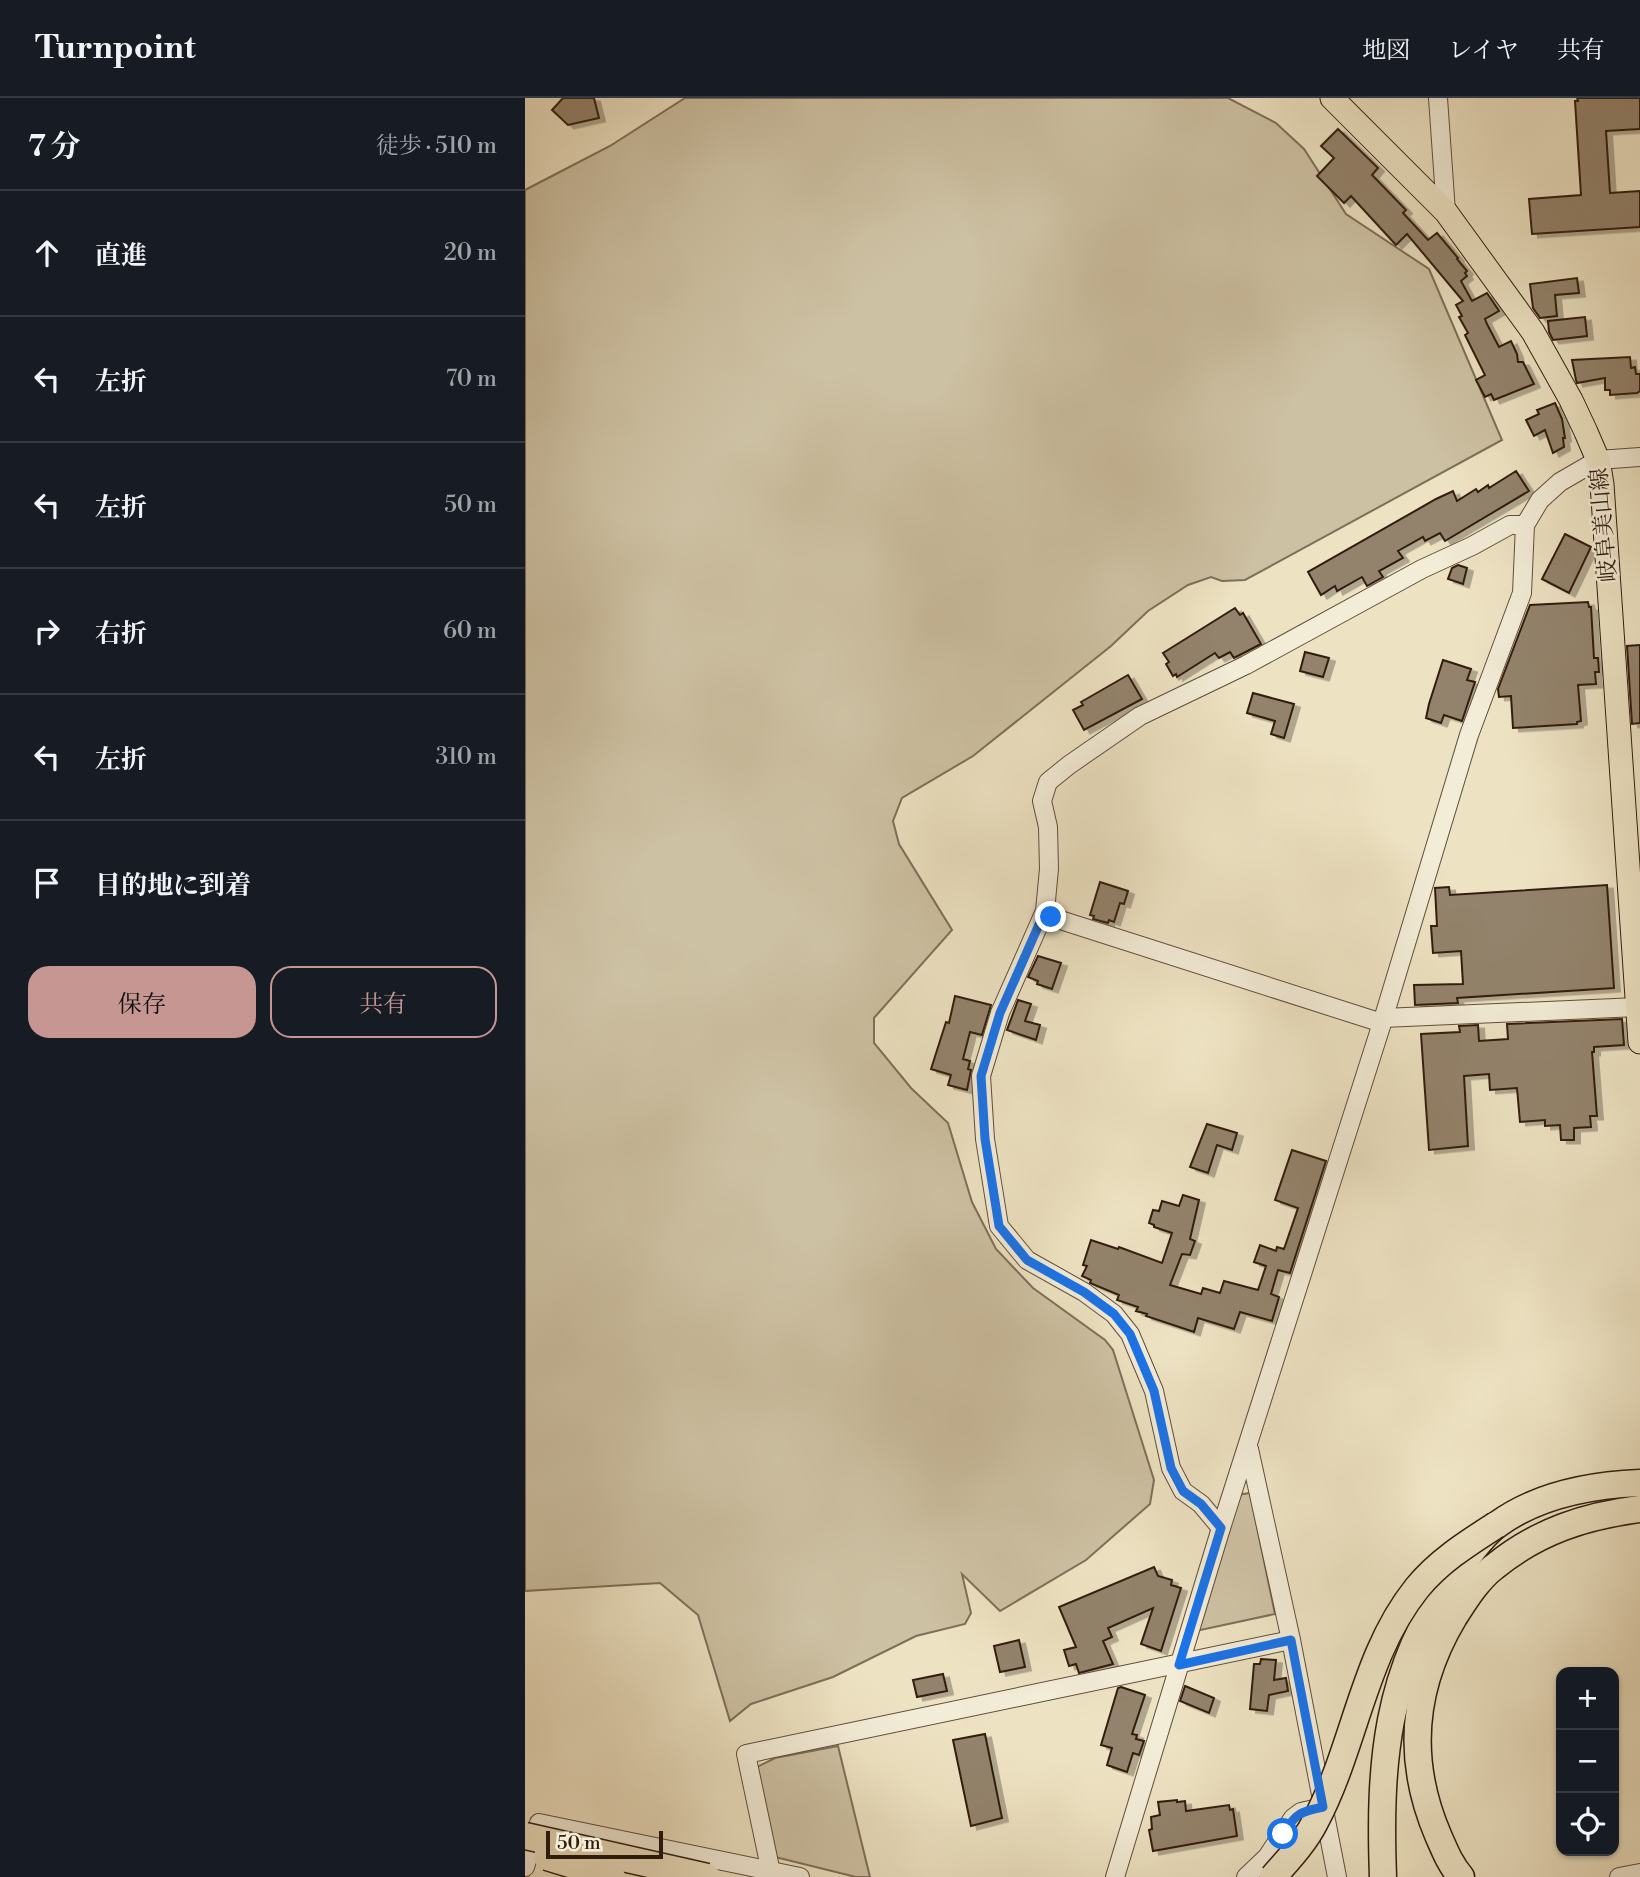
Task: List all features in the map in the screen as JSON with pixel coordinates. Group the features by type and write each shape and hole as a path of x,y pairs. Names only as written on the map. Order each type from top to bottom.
{"highway":[{"path":"1273,1877 1315,1823 1378,1657 1399,1614 1419,1586 1455,1552 1533,1504 1577,1491 1614,1484 1640,1483"},
{"path":"1461,1877 1451,1865 1433,1822 1419,1774 1417,1730 1424,1688 1438,1644 1463,1602 1492,1568 1527,1544 1560,1527 1600,1514 1640,1508"},
{"path":"1383,1877 1381,1823 1384,1766 1394,1699 1409,1653 1427,1617 1461,1565 1496,1525"},
{"path":"525,1836 707,1877"},
{"path":"525,1850 612,1877"}],"main road":[{"name":"岐阜美山線","path":"1332,98 1446,212 1533,332 1571,400 1598,460 1602,484 1640,1042"}],"street":[{"path":"1438,98 1446,212"},
{"path":"1115,1877 1221,1528 1383,1020 1469,735 1522,593 1525,525 1540,500 1560,482 1598,460 1640,457"},
{"path":"1221,1528 1201,1504 1183,1491 1171,1468 1154,1391 1130,1334 1114,1314 1084,1292 1027,1260 999,1226 985,1139 981,1076 1000,1013 1045,911 1048,827 1042,801 1048,782 1140,716 1246,665 1510,525 1525,525"},
{"path":"1045,911 1051,917 1383,1020 1638,1007"},
{"path":"1248,1448 1291,1640 1337,1877"},
{"path":"772,1874 746,1754 1291,1640"},
{"path":"1247,1877 1267,1857 1293,1818 1301,1812 1323,1807"},
{"path":"525,1867 539,1823 772,1874 800,1877"},
{"path":"1619,1877 1640,1873"}],"shaded area":[{"path":"685,98 1228,98 1276,123 1304,149 1346,214 1429,269 1502,440 1245,580 1222,581 1211,577 1188,585 1148,611 1111,646 973,756 902,798 893,821 899,844 952,930 874,1018 874,1043 911,1088 948,1123 972,1202 996,1249 1033,1288 1105,1340 1113,1350 1154,1480 1150,1504 1086,1560 1000,1611 962,1574 971,1613 965,1624 916,1636 833,1677 751,1704 730,1721 698,1615 660,1583 525,1591 525,190 610,146"},
{"path":"1250,1493 1275,1614 1196,1631 1237,1495"},
{"path":"838,1746 870,1877 856,1877 775,1857 757,1767 775,1758"}],"building":[{"path":"563,98 594,98 599,118 568,125 552,110"},
{"path":"1577,98 1640,98 1640,129 1606,131 1610,193 1640,191 1640,227 1532,234 1529,199 1581,195 1575,101 1578,101"},
{"path":"1338,129 1378,168 1372,175 1406,210 1403,213 1428,240 1437,233 1458,258 1467,271 1467,276 1461,281 1472,301 1487,293 1499,311 1485,319 1487,324 1499,347 1511,341 1518,362 1523,362 1534,384 1494,400 1491,394 1485,397 1476,380 1485,375 1465,335 1468,333 1456,305 1463,301 1407,234 1396,245 1351,196 1344,203 1317,176 1334,158 1321,146"},
{"path":"1577,278 1579,293 1555,295 1557,316 1540,318 1533,308 1530,284"},
{"path":"1585,317 1587,336 1553,340 1548,321"},
{"path":"1630,357 1631,368 1635,367 1636,374 1640,374 1640,391 1637,393 1610,395 1610,390 1605,390 1605,378 1577,383 1572,360"},
{"path":"1555,403 1562,419 1565,438 1564,447 1553,453 1545,430 1534,436 1526,420 1539,414 1537,410"},
{"path":"1516,471 1529,491 1445,541 1440,533 1425,541 1423,537 1398,551 1403,558 1379,571 1383,577 1367,586 1362,577 1337,591 1335,586 1321,595 1308,572 1436,499 1453,491 1457,501 1476,489 1478,492 1488,485 1489,488"},
{"path":"1565,534 1591,547 1569,593 1542,579"},
{"path":"1458,565 1467,568 1463,584 1448,579 1452,568"},
{"path":"1588,602 1591,607 1594,658 1598,658 1599,672 1595,672 1596,684 1578,685 1581,721 1577,724 1513,728 1511,696 1499,697 1498,689 1530,605"},
{"path":"1235,608 1240,615 1243,613 1261,644 1234,658 1230,652 1219,658 1215,653 1177,677 1176,674 1173,676 1163,653"},
{"path":"1640,645 1640,723 1632,724 1627,646"},
{"path":"1305,652 1329,658 1323,677 1300,671"},
{"path":"1443,660 1471,669 1467,680 1475,682 1462,721 1444,715 1441,723 1426,718"},
{"path":"1128,675 1142,699 1084,730 1073,710 1083,705 1081,702"},
{"path":"1253,693 1294,704 1284,738 1271,734 1275,721 1247,713"},
{"path":"1100,882 1128,891 1124,904 1120,903 1114,922 1093,919 1094,916 1090,915"},
{"path":"1607,885 1614,988 1457,998 1458,1003 1415,1005 1414,985 1463,984 1461,951 1433,953 1431,926 1437,926 1435,888 1449,887 1450,895"},
{"path":"1038,956 1061,963 1052,989 1037,984 1038,981 1028,977"},
{"path":"955,996 991,1005 982,1035 970,1032 963,1059 970,1061 967,1090 948,1085 951,1075 931,1069 946,1022 949,1023"},
{"path":"1018,1000 1031,1004 1025,1021 1040,1025 1036,1040 1007,1030"},
{"path":"1622,1019 1624,1045 1594,1047 1592,1052 1597,1116 1590,1116 1591,1127 1574,1128 1574,1140 1561,1140 1560,1125 1545,1126 1545,1120 1520,1122 1517,1088 1490,1090 1489,1074 1464,1076 1468,1146 1429,1150 1421,1034 1460,1032 1459,1026 1478,1025 1479,1041 1508,1039 1507,1024"},
{"path":"1207,1124 1237,1133 1232,1150 1217,1145 1208,1173 1190,1167"},
{"path":"1292,1150 1326,1161 1290,1273 1278,1270 1271,1294 1279,1297 1272,1321 1240,1312 1234,1329 1198,1318 1194,1332 1136,1311 1138,1307 1117,1300 1119,1295 1090,1283 1091,1280 1082,1276 1087,1266 1083,1265 1091,1240 1162,1263 1172,1233 1149,1223 1153,1210 1159,1211 1162,1201 1179,1206 1183,1195 1199,1200 1190,1239 1195,1241 1190,1255 1182,1254 1170,1285 1201,1294 1203,1288 1220,1293 1224,1281 1258,1290 1266,1266 1254,1262 1260,1245 1276,1251 1277,1247 1284,1249 1298,1208 1275,1200"},
{"path":"1154,1567 1158,1576 1172,1580 1171,1585 1181,1588 1161,1651 1141,1644 1153,1608 1108,1628 1112,1637 1103,1641 1113,1664 1079,1673 1076,1664 1069,1666 1064,1650 1076,1647 1059,1607"},
{"path":"1019,1640 1025,1667 1000,1672 994,1646"},
{"path":"1261,1659 1276,1660 1274,1680 1286,1678 1288,1691 1269,1695 1267,1711 1250,1709 1254,1664 1260,1664"},
{"path":"943,1674 947,1691 917,1697 913,1680"},
{"path":"1185,1686 1214,1698 1209,1713 1180,1701"},
{"path":"1118,1688 1145,1695 1132,1734 1137,1735 1136,1739 1144,1741 1139,1755 1133,1753 1127,1772 1107,1765 1112,1748 1101,1745"},
{"path":"985,1734 1002,1818 971,1826 953,1740"},
{"path":"1185,1801 1186,1811 1229,1805 1230,1810 1233,1809 1237,1836 1153,1851 1149,1830 1152,1829 1151,1817 1160,1815 1158,1802"}],"route":[{"path":"1051,917 1045,911 1000,1013 981,1076 985,1139 999,1226 1027,1260 1084,1292 1114,1314 1130,1334 1154,1391 1171,1468 1183,1491 1201,1504 1221,1528 1179,1665 1291,1640 1323,1807 1301,1812 1293,1818 1283,1834"}]}
